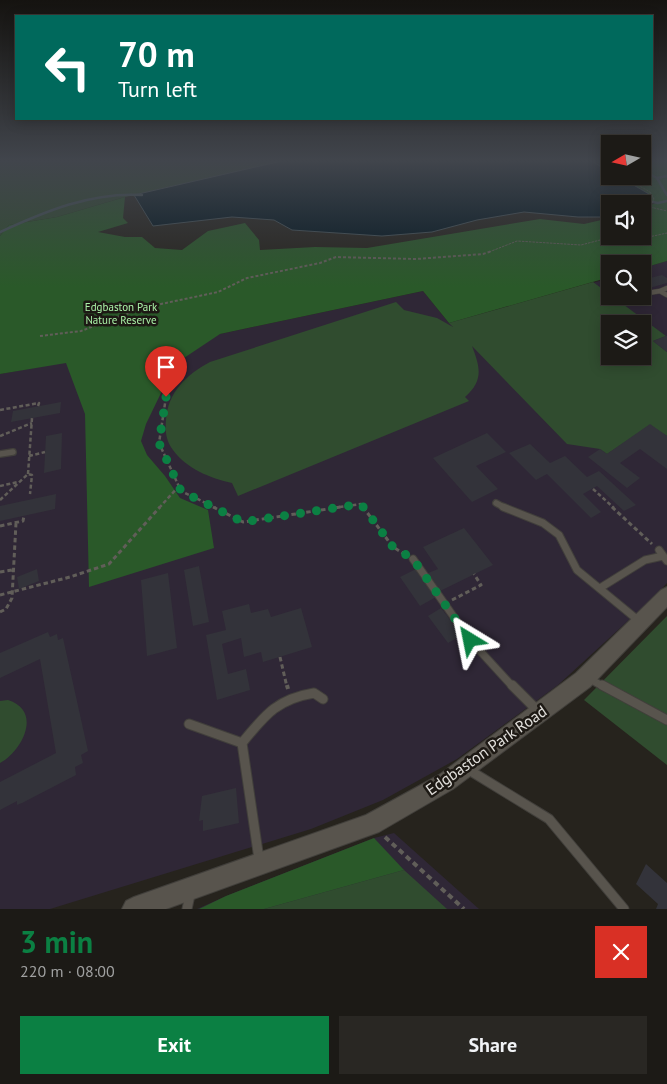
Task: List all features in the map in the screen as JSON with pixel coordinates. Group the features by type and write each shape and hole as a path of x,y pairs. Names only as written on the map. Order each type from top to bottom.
{"street":[{"name":"Edgbaston Park Road","path":"134,909 371,824 446,782 586,677 667,595"}],"lane":[{"path":"651,292 667,288"},
{"path":"660,290 667,295"},
{"path":"0,454 13,452"},
{"path":"496,503 510,512 543,523 553,530 559,535 577,570 640,622"},
{"path":"600,588 645,560 663,556"},
{"path":"413,559 481,653 540,712"},
{"path":"586,677 667,720"},
{"path":"242,743 279,702 290,697 314,693 323,699"},
{"path":"189,724 242,743"},
{"path":"242,743 260,863"},
{"path":"465,768 549,819 624,909"},
{"path":"187,909 191,888"}],"path":[{"path":"651,207 667,211"},
{"path":"651,237 667,233"},
{"path":"40,336 81,330 142,308 218,292 247,278 320,263 336,257 416,259 483,254 517,241 581,245 601,240"},
{"path":"166,397 159,443 181,491 243,522 361,504 393,547 413,559"},
{"path":"0,410 39,403 38,406"},
{"path":"0,500 28,474 32,418"},
{"path":"0,436 32,423"},
{"path":"29,456 45,452"},
{"path":"28,474 32,475 30,494"},
{"path":"0,486 20,482"},
{"path":"0,594 70,577 109,564 179,486"},
{"path":"593,488 663,556"},
{"path":"0,526 23,521 24,516"},
{"path":"0,612 6,609 12,598 16,523"},
{"path":"0,572 12,570"},
{"path":"444,604 481,585 474,574"},
{"path":"280,657 290,697"},
{"path":"371,824 464,909"}],"shaded area":[{"path":"667,261 667,583 558,685 457,759 383,800 311,829 50,909 0,909 0,374 220,334 423,291 449,323 601,281 601,305 651,305 651,266"},
{"path":"394,833 479,909 197,909 374,838"}],"green space":[{"path":"0,202 107,202 57,217 9,225 0,236"},
{"name":"Edgbaston Park Nature Reserve","path":"107,202 124,202 123,218 128,223 98,232 125,237 142,237 155,248 182,250 208,231 245,223 259,240 260,250 315,247 367,248 540,219 584,224 601,220 601,245 651,245 651,205 657,203 654,202 667,202 667,261 651,266 651,255 601,255 601,280 449,323 423,291 220,334 175,364 146,424 141,441 147,455 180,498 208,510 214,548 89,587 85,414 66,363 0,374 0,236 9,225 57,217"},
{"path":"593,282 601,288 601,305 624,305 638,315 601,315 601,365 651,365 651,325 666,336 653,341 667,352 667,436 650,425 607,454 600,449 567,444 472,346 479,373 475,385 465,397 469,401 238,496 232,483 200,472 185,462 173,450 167,439 167,410 174,393 186,379 210,362 396,302 404,310 437,318 453,327 449,323"},
{"path":"667,616 667,765 584,700"},
{"path":"8,700 19,705 25,713 27,722 21,741 15,750 0,763 0,701"},
{"path":"374,838 404,870 264,909 199,909 226,896"},
{"path":"404,870 447,909 264,909"}],"water":[{"path":"139,202 601,202 601,217 524,212 477,220 432,232 382,236 292,230 274,220 232,217 153,226"}],"building":[{"path":"662,275 667,278 667,283 651,288 651,278"},
{"path":"667,336 667,352 653,341"},
{"path":"61,402 60,413 11,422 13,411"},
{"path":"650,424 667,436 667,469 640,449 620,463 640,478 627,488 588,457 600,449 607,454"},
{"path":"62,433 61,469 44,473 46,436"},
{"path":"487,433 506,452 476,466 498,489 472,502 433,458"},
{"path":"530,444 550,463 565,456 587,477 599,471 636,505 624,511 597,486 583,494 601,512 591,518 547,474 536,480 509,453"},
{"path":"56,494 55,509 0,521 0,506"},
{"path":"464,528 493,565 440,591 428,573 438,569 423,547"},
{"path":"199,566 209,622 193,626 184,570"},
{"path":"37,569 39,581 19,589 17,577"},
{"path":"416,569 436,597 420,606 400,577"},
{"path":"168,573 177,648 147,656 141,580"},
{"path":"249,604 251,613 268,609 271,617 301,608 312,647 263,662 261,652 244,657 241,638 222,644 228,674 246,669 250,690 217,700 206,635 226,630 222,611"},
{"path":"441,608 462,635 448,643 428,616"},
{"path":"48,632 50,637 57,634 58,640 63,638 88,751 81,755 83,763 75,767 76,775 22,803 17,805 17,801 0,810 0,782 56,753 40,659 0,678 0,653"},
{"path":"236,788 239,823 203,831 203,820 199,821 202,796"},
{"path":"646,864 667,883 667,909 656,909 658,904 636,884"}],"waterway":[{"path":"0,232 52,210 76,202"},
{"path":"655,202 661,202"}],"route":[{"path":"166,397 159,443 181,491 243,522 361,504 393,547 413,559 470,640"}]}
